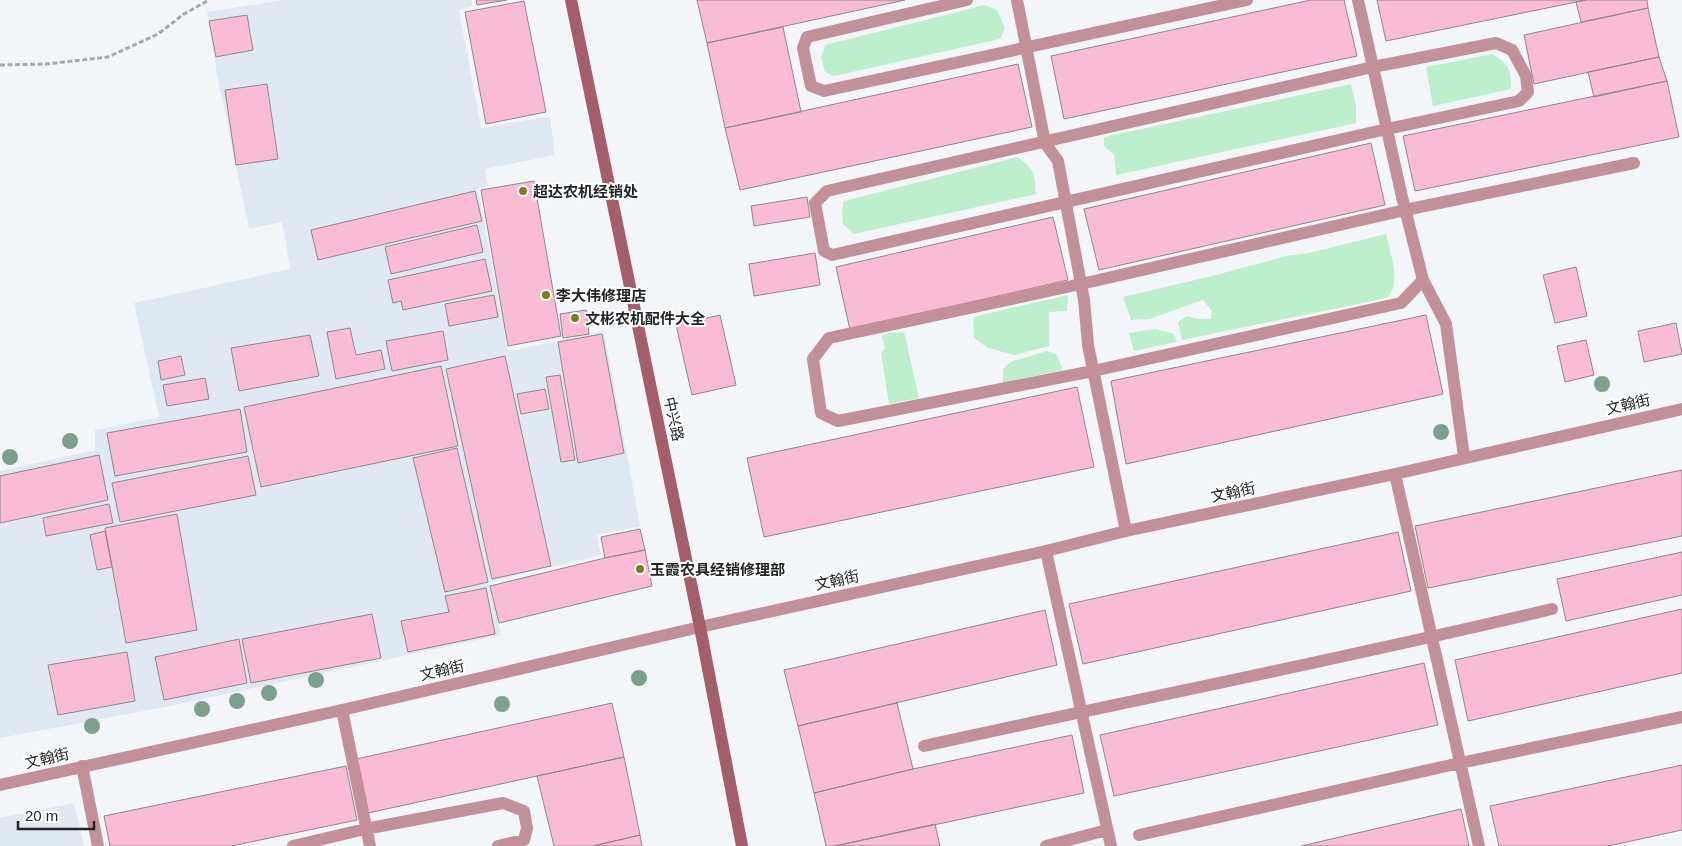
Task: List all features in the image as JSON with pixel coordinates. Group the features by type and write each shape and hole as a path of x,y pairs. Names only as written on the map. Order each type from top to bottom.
{"main road":[{"name":"中兴路","path":"571,0 700,627 742,846"}],"street":[{"path":"967,0 807,37 803,48 811,86 824,90 1247,0"},
{"path":"1017,0 1045,143 1058,161 1081,284 1088,345 1126,531"},
{"path":"1358,0 1405,210 1423,280 1446,324 1464,457"},
{"path":"1496,43 1512,50 1526,76 1528,92 1519,101 1387,129 832,255 824,250 815,203 827,191 1373,67 1496,43"},
{"path":"1423,280 1401,303 1093,371 838,421 821,413 813,359 829,338 1081,284 1405,210 1634,163"},
{"name":"文翰街","path":"0,785 342,710 700,627 1046,551 1126,531 1395,474 1682,409"},
{"path":"1395,474 1479,846"},
{"path":"1046,551 1111,846"},
{"path":"924,746 1431,638 1552,609"},
{"path":"342,710 370,846"},
{"path":"1139,835 1460,762 1682,717"},
{"path":"82,766 98,846"},
{"path":"293,846 365,829 503,803 524,811 526,828 524,840 498,846"},
{"path":"1046,846 1107,830"}],"path":[{"path":"0,65 46,64 108,57 158,34 184,14 209,0"}],"shaded area":[{"path":"284,0 471,0 472,6 459,10 481,128 550,116 555,155 485,169 488,186 478,188 508,351 604,331 640,526 597,535 601,555 490,582 501,635 165,707 0,738 0,471 95,450 95,430 159,417 134,303 290,269 282,222 249,229 216,69 207,12"},
{"path":"74,803 84,846 0,846 0,818"}],"green space":[{"path":"985,5 997,10 1005,28 1000,39 834,76 825,72 821,58 825,45"},
{"path":"1492,54 1508,68 1511,77 1511,89 1433,106 1426,67"},
{"path":"1351,84 1356,106 1356,123 1116,175 1114,155 1104,146 1104,137"},
{"path":"1018,157 1033,172 1036,194 854,234 843,224 842,209 844,201"},
{"path":"1386,234 1394,267 1394,284 1387,298 1182,340 1178,322 1187,316 1197,319 1211,319 1212,311 1203,300 1149,319 1131,320 1123,297 1287,256 1309,253"},
{"path":"1068,295 1067,311 1049,312 1049,346 1014,355 988,348 974,338 973,317"},
{"path":"1155,329 1174,334 1177,342 1134,351 1129,333"},
{"path":"904,332 919,398 889,404 881,353 885,349 882,336 888,333"},
{"path":"1047,351 1056,354 1063,370 1003,383 1003,369 1010,362"}],"building":[{"path":"476,0 507,0 477,5"},
{"path":"697,0 905,0 707,43"},
{"path":"1311,0 1344,0 1357,56 1064,119 1051,56"},
{"path":"1377,0 1586,0 1386,41"},
{"path":"1586,0 1647,0 1648,8 1581,22 1576,2"},
{"path":"524,1 546,112 486,124 465,12"},
{"path":"1648,8 1659,57 1534,84 1524,35"},
{"path":"247,15 253,50 216,57 209,21"},
{"path":"783,27 801,112 725,128 707,43"},
{"path":"1659,57 1667,81 1594,97 1588,72"},
{"path":"1018,64 1032,127 740,190 725,128"},
{"path":"1667,81 1679,137 1415,191 1403,136"},
{"path":"267,84 278,159 236,165 225,90"},
{"path":"1371,143 1385,205 1099,270 1084,209"},
{"path":"534,181 561,336 508,346 481,190"},
{"path":"475,191 482,221 318,260 311,230"},
{"path":"807,197 810,217 754,226 751,206"},
{"path":"1053,217 1068,280 850,330 836,267"},
{"path":"477,225 483,252 391,274 385,247"},
{"path":"815,253 820,285 754,296 749,264"},
{"path":"485,259 492,291 403,310 401,301 393,303 388,280"},
{"path":"1576,267 1587,316 1555,323 1543,275"},
{"path":"494,295 498,317 449,326 445,304"},
{"path":"586,310 589,334 563,338 560,314"},
{"path":"720,315 736,385 692,395 676,325"},
{"path":"1426,315 1443,394 1126,464 1111,381"},
{"path":"1676,323 1682,354 1644,362 1638,331"},
{"path":"350,328 356,355 381,350 385,369 336,379 327,332"},
{"path":"443,331 448,360 392,371 386,341"},
{"path":"602,334 624,453 578,463 558,342"},
{"path":"310,335 319,376 239,391 231,348"},
{"path":"1586,340 1594,375 1565,382 1557,346"},
{"path":"181,356 185,375 161,380 158,361"},
{"path":"505,356 551,566 492,579 446,369"},
{"path":"441,366 458,446 261,487 244,407"},
{"path":"560,375 575,460 561,462 546,377"},
{"path":"205,378 209,399 167,406 163,385"},
{"path":"1077,387 1094,467 764,537 747,458"},
{"path":"545,389 549,409 521,414 517,394"},
{"path":"240,409 247,452 115,476 107,433"},
{"path":"457,448 488,582 445,592 413,458"},
{"path":"99,455 108,500 0,523 0,476"},
{"path":"248,456 256,495 120,522 112,483"},
{"path":"1682,470 1682,536 1428,588 1415,526"},
{"path":"109,504 113,523 46,536 43,518"},
{"path":"177,514 197,630 126,643 105,528"},
{"path":"640,529 645,550 605,558 601,537"},
{"path":"105,531 112,567 97,570 90,535"},
{"path":"1398,532 1411,591 1083,664 1069,604"},
{"path":"645,550 652,586 499,623 490,586"},
{"path":"1682,552 1682,595 1566,621 1557,579"},
{"path":"486,588 495,634 408,652 401,621 449,612 445,596"},
{"path":"1682,609 1682,673 1468,721 1455,660"},
{"path":"1045,610 1057,665 798,726 784,670"},
{"path":"372,614 381,658 251,683 242,639"},
{"path":"239,639 247,683 164,700 155,657"},
{"path":"127,652 135,701 58,715 48,665"},
{"path":"1424,663 1438,725 1114,796 1100,735"},
{"path":"612,703 624,757 368,813 356,759"},
{"path":"897,703 913,769 814,793 798,726"},
{"path":"1072,735 1084,793 835,846 826,846 814,793 913,769"},
{"path":"624,757 640,835 593,846 554,846 537,776"},
{"path":"1682,765 1682,830 1608,846 1499,846 1490,806"},
{"path":"346,766 357,820 231,846 110,846 104,816"},
{"path":"1461,809 1469,846 1301,846"},
{"path":"935,824 940,846 835,846"},
{"path":"640,835 642,846 593,846"}],"place":[{"name":"超达农机经销处","path":"523,191"},
{"name":"李大伟修理店","path":"546,295"},
{"name":"文彬农机配件大全","path":"575,318"},
{"name":"玉霞农具经销修理部","path":"640,569"}]}
